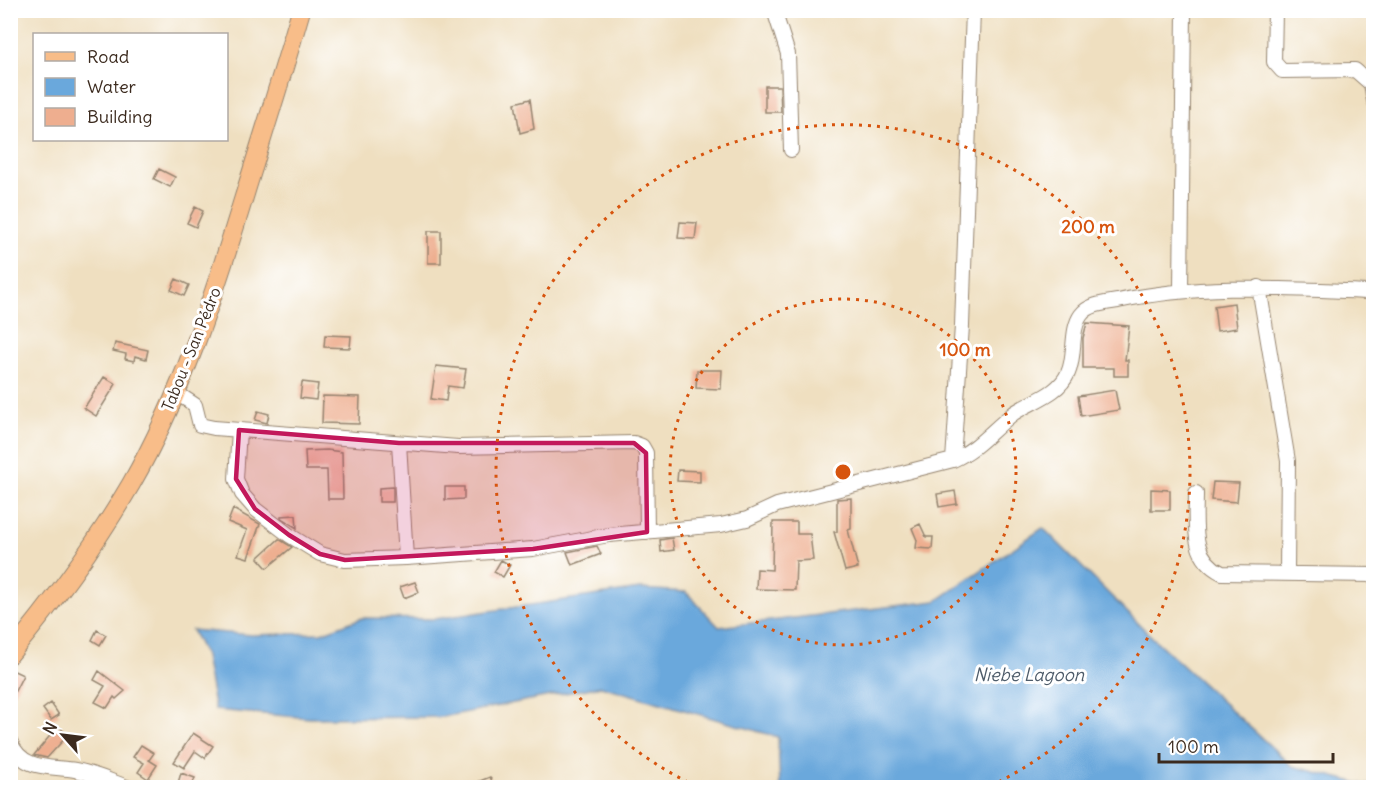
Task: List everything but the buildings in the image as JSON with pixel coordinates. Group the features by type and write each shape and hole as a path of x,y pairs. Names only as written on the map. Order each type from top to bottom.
{"main road":[{"name":"Tabou - San Pédro","path":"10,654 49,608 99,537 133,482 175,392 209,308 302,10"}],"street":[{"path":"774,10 788,54 791,150"},
{"path":"953,460 962,314 973,10"},
{"path":"1182,290 1184,10"},
{"path":"1275,10 1274,62 1282,71 1355,70 1371,84 1374,101"},
{"path":"239,430 236,479 242,494 255,509 320,554 345,560 533,549 609,535 721,525 747,519 777,505 953,460 972,451 1004,421 1051,393 1061,383 1069,372 1077,322 1090,307 1182,290 1259,287 1374,292"},
{"path":"1259,287 1288,461 1287,574"},
{"path":"175,392 195,405 200,425 239,430 458,447 634,443 642,446 646,453 647,532"},
{"path":"399,443 406,558"},
{"path":"1196,493 1199,552 1208,566 1222,573 1374,575"},
{"path":"10,741 15,752 25,762 45,768 75,770 130,788"}],"highlighted area":[{"path":"239,430 399,443 634,443 646,453 647,532 533,549 345,560 320,554 289,535 255,509 236,479"}],"water":[{"name":"Niebe Lagoon","path":"1043,528 1153,638 1292,766 1373,787 780,787 778,737 601,686 442,717 310,718 215,710 205,656 192,630 252,635 321,633 362,618 435,619 640,589 686,592 719,627 936,601"}]}
